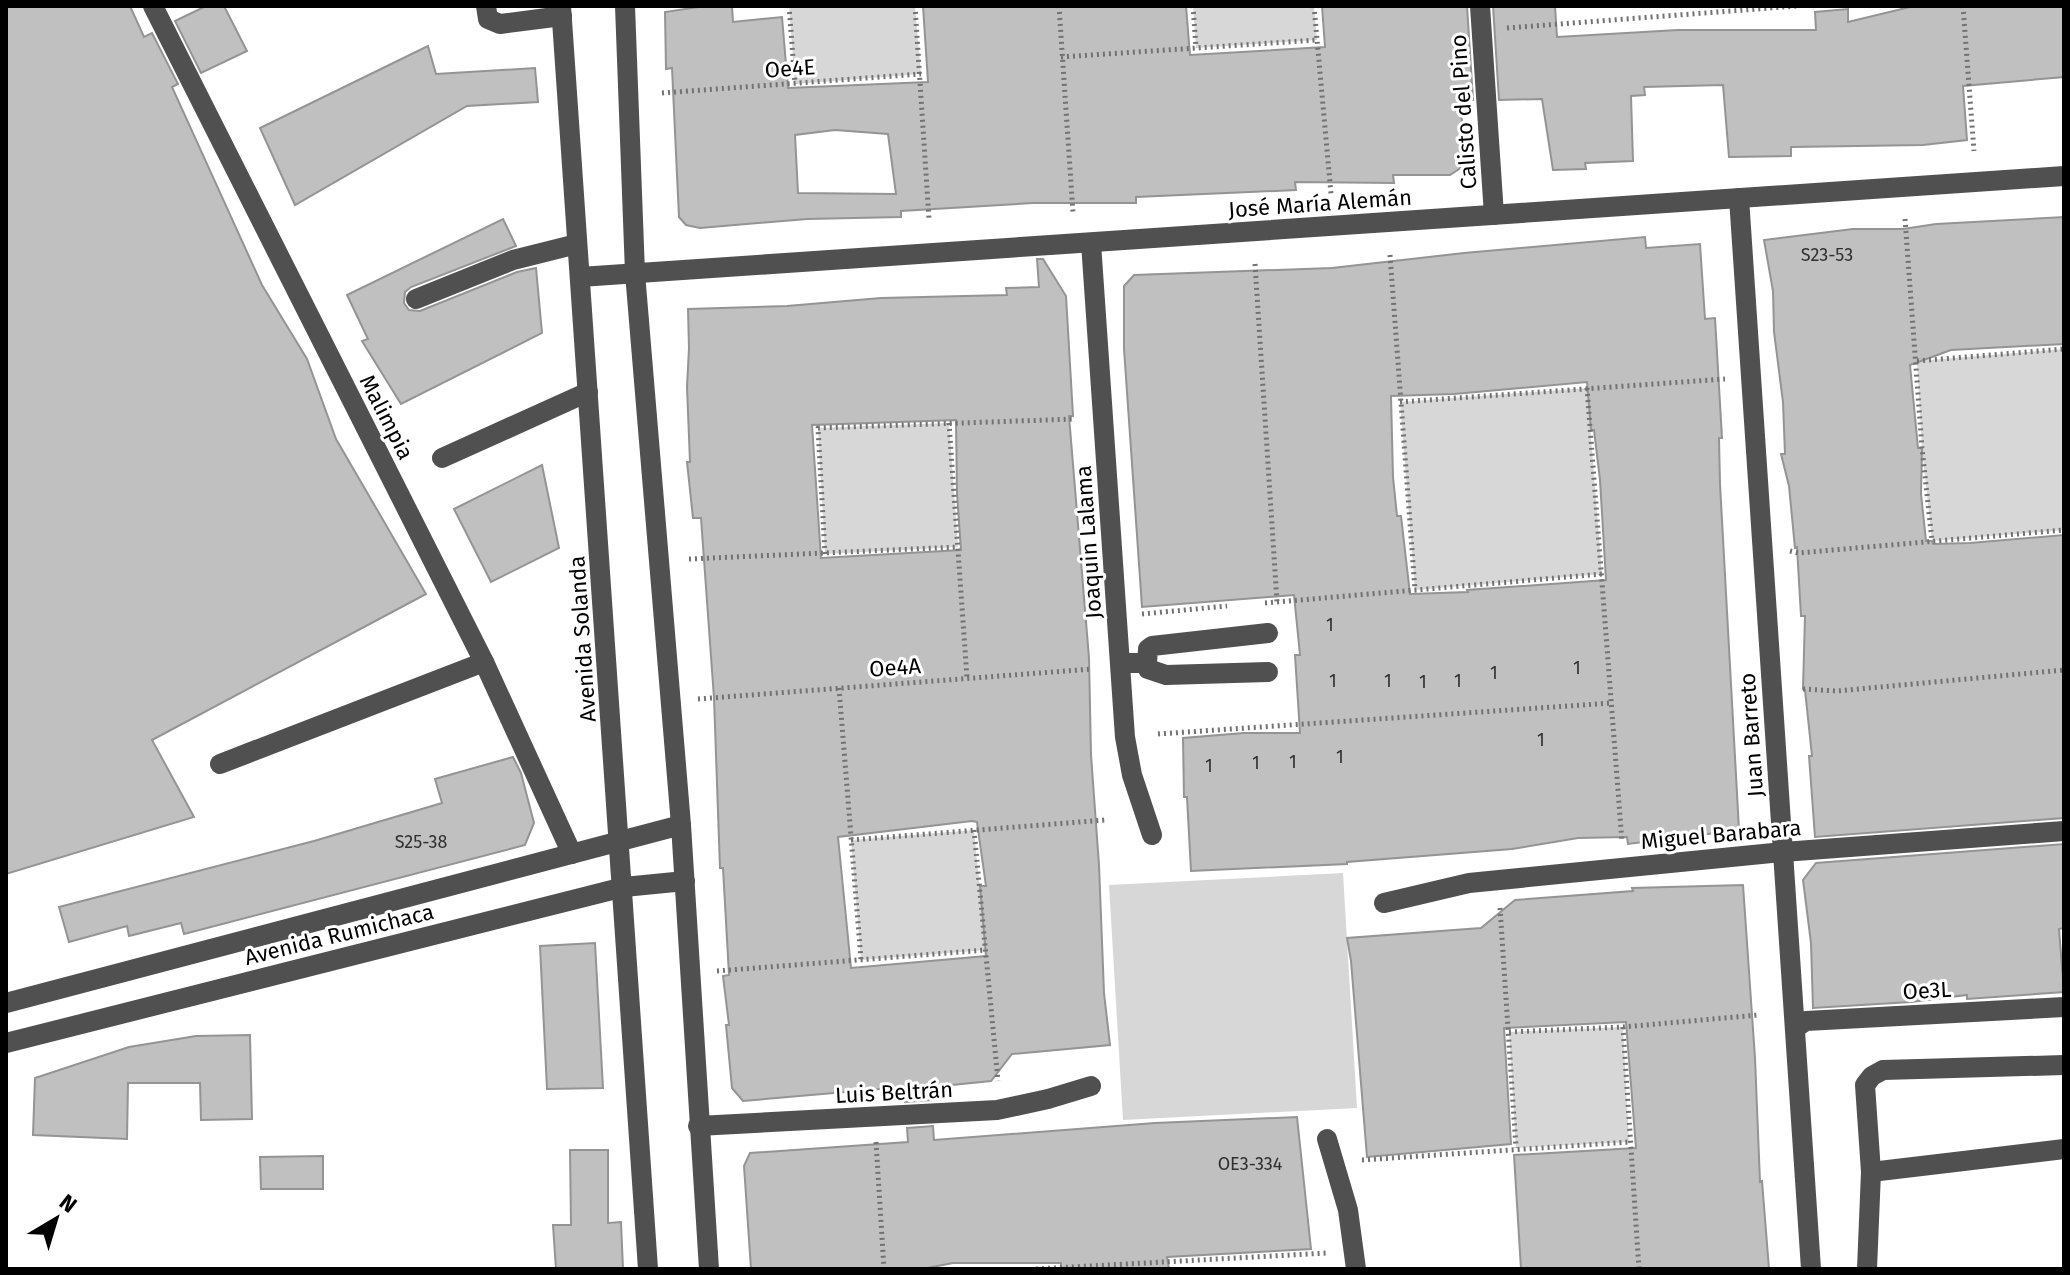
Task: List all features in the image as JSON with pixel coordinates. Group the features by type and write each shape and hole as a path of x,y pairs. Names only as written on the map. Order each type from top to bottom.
{"street":[{"name":"Malimpia","path":"153,6 484,662 558,817 572,854"},
{"path":"486,6 488,19 500,24 562,11"},
{"path":"625,6 635,273 681,825 709,1269"},
{"name":"Calisto del Pino","path":"1480,6 1494,215"},
{"name":"Avenida Solanda","path":"562,11 648,1269"},
{"name":"José María Alemán","path":"580,277 2064,176"},
{"name":"Juan Barreto","path":"1739,198 1811,1269"},
{"name":"Joaquin Lalama","path":"1091,243 1125,737 1152,835"},
{"path":"416,299 513,260 577,244"},
{"path":"442,458 588,392"},
{"path":"1268,633 1152,646 1148,649 1147,663 1148,669 1166,675 1268,672"},
{"path":"220,764 484,662"},
{"path":"1120,663 1147,663"},
{"name":"Avenida Rumichaca","path":"6,1003 681,825"},
{"name":"Miguel Barabara","path":"1384,903 1469,883 1783,852 2064,831"},
{"name":"Avenida Rumichaca","path":"6,1043 624,887 685,881"},
{"name":"Oe3L","path":"1795,1028 1806,1021 2064,1007"},
{"path":"1867,1269 1871,1172 1865,1085 1872,1076 1883,1070 2064,1065"},
{"name":"Luis Beltrán","path":"698,1126 997,1110 1091,1086"},
{"path":"1327,1139 1348,1210 1356,1269"},
{"path":"1871,1172 2064,1149"}],"path":[{"path":"789,6 795,84"},
{"path":"915,6 929,219"},
{"path":"1059,6 1073,213"},
{"path":"1193,6 1196,48"},
{"path":"1314,6 1331,194"},
{"path":"1654,6 1655,17"},
{"path":"1498,29 1797,6"},
{"path":"1963,6 1974,151"},
{"path":"1061,57 1317,40"},
{"name":"Oe4E","path":"662,93 921,74"},
{"path":"1905,219 1932,541"},
{"path":"1390,255 1415,590"},
{"path":"1255,264 1277,602"},
{"path":"1917,361 2064,349"},
{"path":"1400,402 1725,379"},
{"path":"1587,388 1623,847"},
{"path":"825,554 818,428 1076,419"},
{"path":"949,423 967,678"},
{"path":"1789,551 1798,553 2064,530"},
{"path":"689,559 958,547"},
{"path":"1262,603 1602,574"},
{"path":"1137,615 1230,606"},
{"name":"Oe4A","path":"698,699 1094,669"},
{"path":"1803,689 1837,691 2064,670"},
{"path":"839,688 861,960"},
{"path":"1158,734 1612,703"},
{"path":"851,840 1105,820"},
{"path":"974,830 998,1081"},
{"path":"1500,908 1516,1148"},
{"path":"717,971 986,950"},
{"path":"1509,1032 1623,1027 1758,1015"},
{"path":"1623,1027 1639,1269"},
{"path":"876,1139 884,1269"},
{"path":"1362,1160 1629,1142"},
{"path":"1036,1269 1332,1253"}],"shaded area":[{"path":"789,6 915,6 921,74 795,84"},
{"path":"1193,6 1314,6 1317,40 1196,48"},
{"path":"2064,349 2064,530 1932,541 1917,361"},
{"path":"1587,388 1602,574 1415,590 1400,402"},
{"path":"949,423 958,547 825,554 818,428"},
{"path":"974,830 986,950 861,960 851,840"},
{"path":"1343,873 1357,1108 1123,1120 1109,885"},
{"path":"1623,1027 1629,1142 1516,1148 1509,1032"}],"building":[{"path":"6,6 130,6 144,37 152,33 178,84 172,87 262,285 307,359 336,439 426,594 152,740 194,817 6,874"},
{"path":"206,6 224,6 247,51 201,73 175,21"},
{"path":"705,6 732,6 733,22 782,17 788,88 928,82 923,6 1186,6 1190,55 1325,47 1322,6 1467,6 1473,100 1459,100 1467,156 1459,169 1450,175 1393,175 1394,183 1295,182 1296,190 1136,197 1136,203 1033,203 901,211 901,217 807,219 700,228 686,225 679,217 672,68 666,69 665,12","holes":["835,130 888,134 896,194 798,193 795,135"]},
{"path":"1493,6 1555,6 1557,37 1678,30 1816,30 1815,12 1848,9 1848,22 1910,7 2064,6 2064,77 1963,86 1967,140 1923,145 1791,147 1791,156 1729,157 1723,85 1644,87 1645,95 1631,96 1633,161 1585,163 1586,169 1553,170 1542,99 1499,100"},
{"path":"428,46 436,74 535,68 538,102 467,106 295,205 260,128"},
{"path":"2064,217 2064,344 1951,350 1910,365 1918,448 1922,448 1921,494 1926,541 1933,544 1970,543 2064,535 2064,818 1815,837 1809,756 1812,756 1803,689 1805,616 1801,616 1797,547 1789,486 1781,454 1785,454 1783,402 1774,332 1773,291 1764,240 1853,229 1903,229 1936,224"},
{"path":"503,219 516,246 411,287 405,292 404,303 409,310 420,311 517,272 536,268 542,333 401,404 362,341 368,339 347,295"},
{"path":"1645,237 1646,248 1700,244 1705,319 1715,318 1722,438 1719,438 1720,484 1739,830 1628,844 1627,837 1578,838 1512,849 1347,864 1191,871 1187,797 1184,797 1183,738 1300,733 1295,655 1300,655 1294,595 1142,607 1124,349 1124,286 1134,275 1332,268","holes":["1587,382 1591,430 1594,430 1600,480 1606,580 1410,594 1393,477 1391,396 1454,394"]},
{"path":"1037,259 1043,259 1066,296 1073,416 1069,416 1089,658 1091,755 1104,993 1110,1045 1012,1054 991,1081 932,1087 932,1100 905,1102 903,1087 743,1101 732,1088 726,1025 729,1025 723,976 729,975 723,868 720,868 714,698 701,518 693,518 687,462 690,462 688,309 787,306 881,298 1007,295 1006,288 1039,287","holes":["956,420 961,550 821,558 812,425","977,822 986,886 980,886 986,956 851,968 838,837"]},
{"path":"542,465 559,548 491,582 454,509"},
{"path":"513,757 521,773 534,823 525,845 184,934 181,923 129,936 127,926 69,942 59,907 314,841 442,803 435,779"},
{"path":"2064,844 2064,928 2059,929 2064,992 1967,999 1967,995 1813,1008 1811,943 1803,880 1816,863"},
{"path":"1743,885 1760,1182 1769,1269 1521,1269 1514,1155 1636,1148 1626,1022 1504,1028 1511,1144 1367,1157 1347,938 1481,928 1515,900 1633,891 1632,888"},
{"path":"595,943 603,1088 547,1089 540,946"},
{"path":"250,1035 252,1119 201,1120 200,1083 128,1083 127,1139 33,1135 35,1078 129,1047 196,1036"},
{"path":"1297,1117 1311,1249 1167,1257 1169,1269 1061,1269 1061,1263 953,1263 922,1269 751,1269 744,1166 750,1153 908,1142 907,1128 933,1126 934,1140 1155,1123"},
{"path":"570,1150 608,1150 608,1223 621,1222 623,1269 556,1269 553,1225 571,1225"},
{"path":"323,1156 323,1189 261,1189 260,1157"}]}
